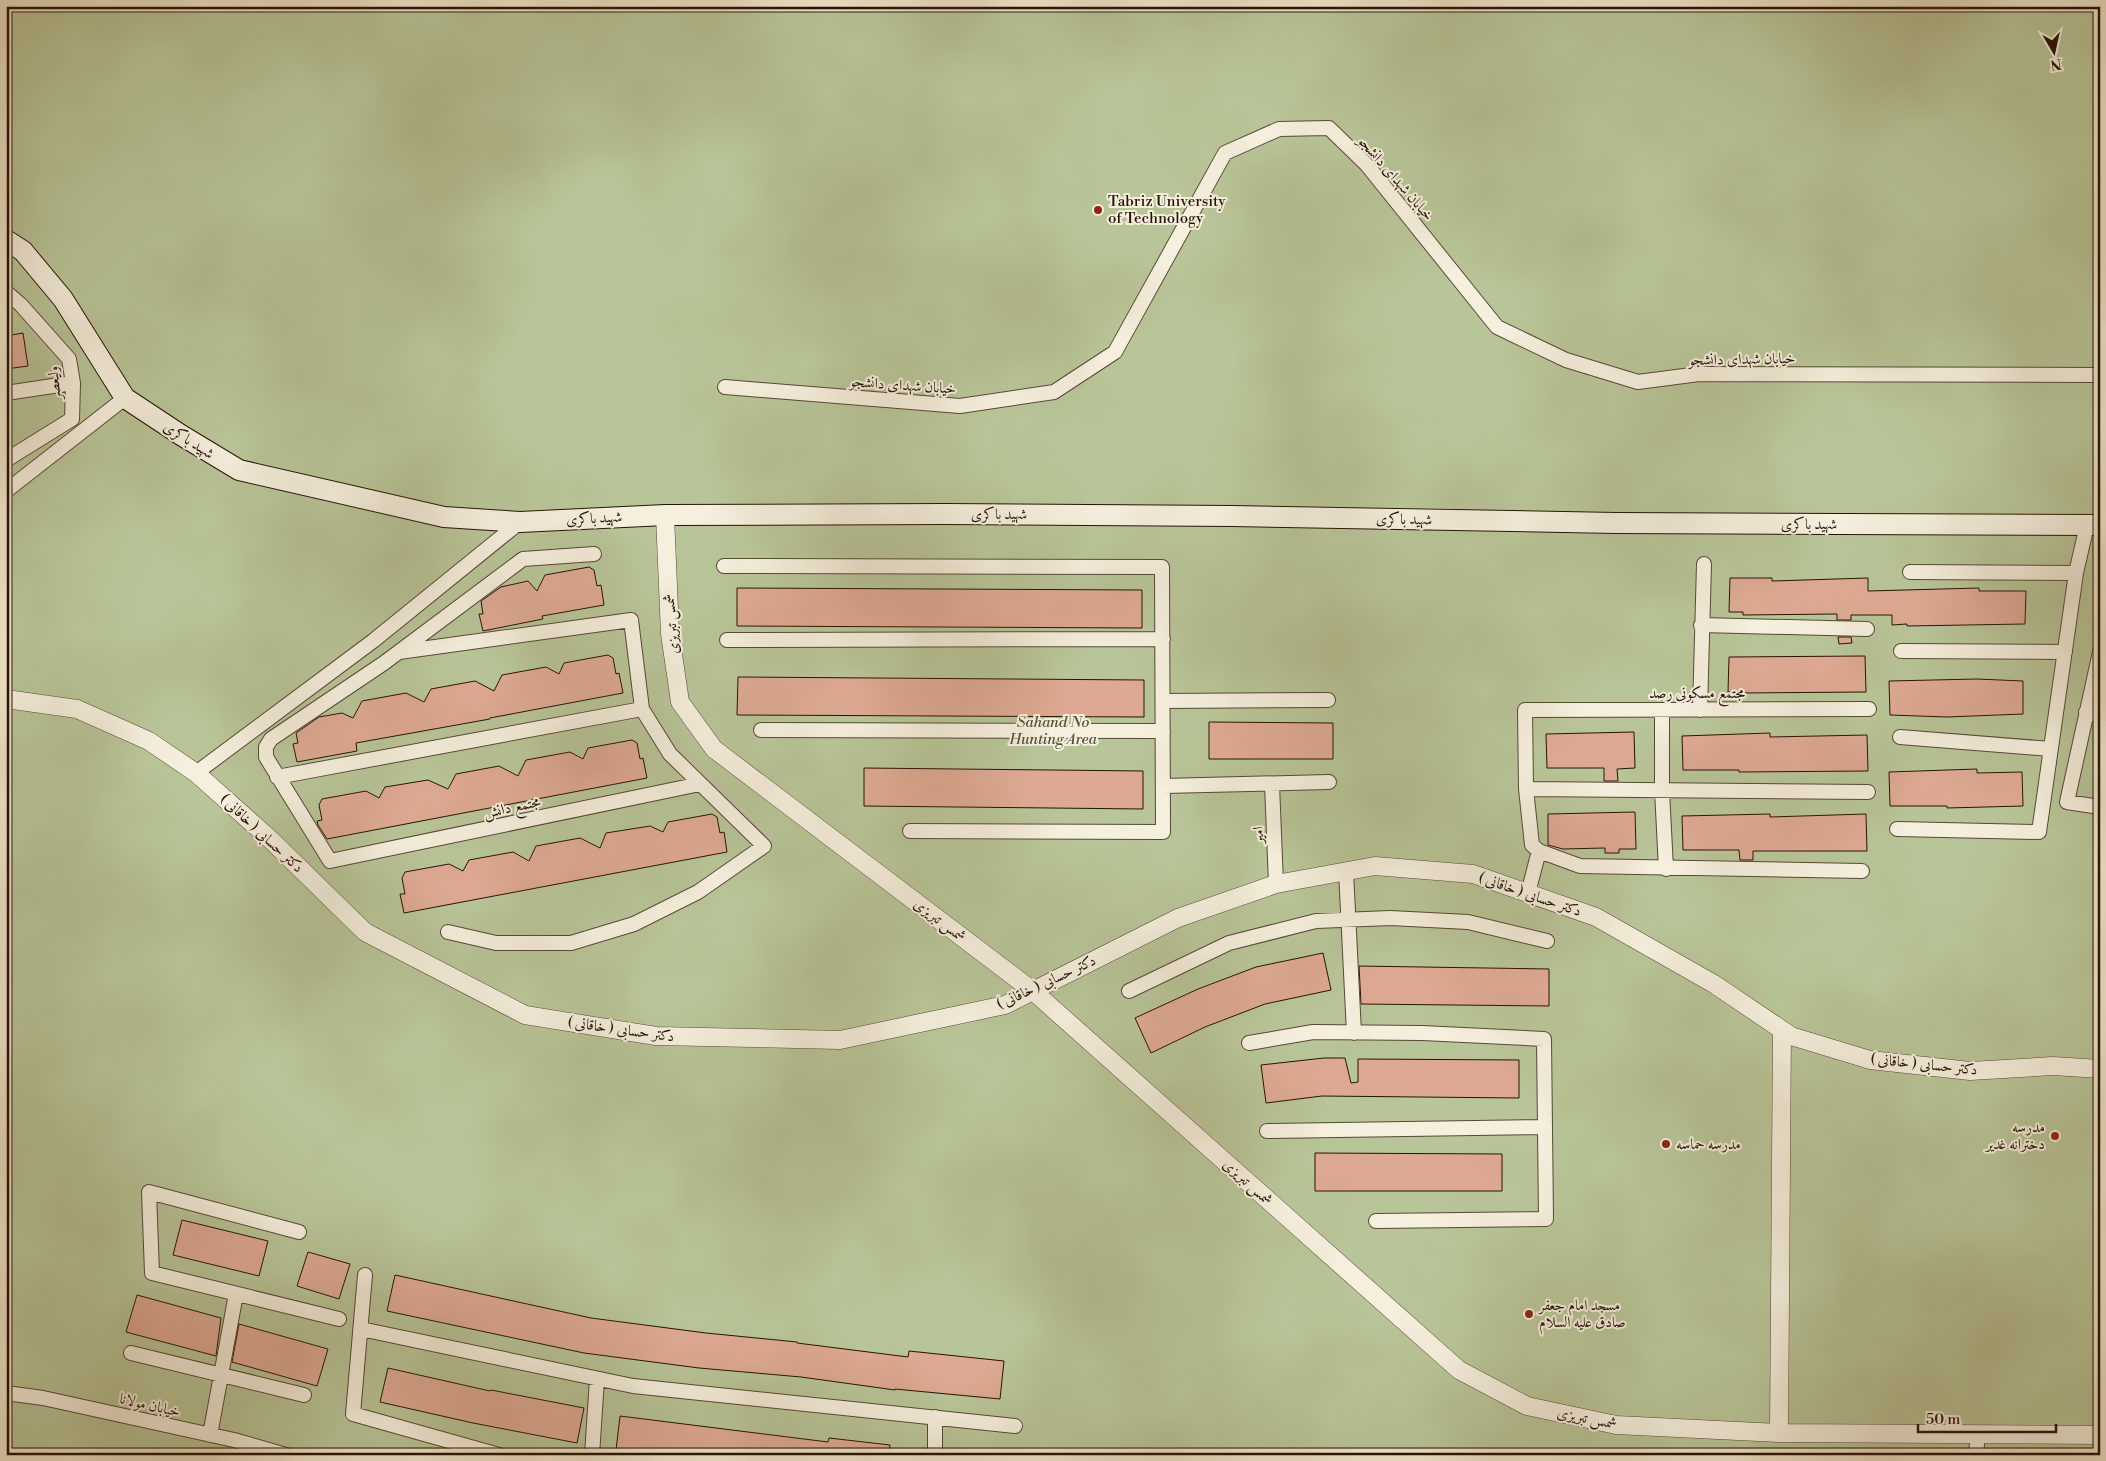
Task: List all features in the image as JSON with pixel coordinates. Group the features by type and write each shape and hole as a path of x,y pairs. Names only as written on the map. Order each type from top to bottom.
{"main road":[{"name":"شهید باکری","path":"6,240 23,251 63,299 125,398 239,470 444,517 520,522 665,515 975,514 1243,516 1626,523 2094,525"}],"street":[{"name":"خیابان شهدای دانشجو","path":"725,388 960,406 1054,392 1115,352 1224,154 1279,129 1329,128 1368,165 1497,327 1566,360 1638,382 1699,374 2100,375"},
{"name":"ولیعصر","path":"6,292 21,305 69,359 73,383 72,419 6,460"},
{"path":"6,307 21,305"},
{"path":"6,393 73,383"},
{"path":"6,491 125,398"},
{"name":"شمس تبریزی","path":"665,515 670,634 680,702 714,749 1033,991 1459,1370 1527,1406 1616,1425 1780,1433 2100,1435"},
{"path":"196,773 373,641 520,522"},
{"path":"1897,829 2039,832 2076,573 2094,525"},
{"path":"594,554 523,559 384,663 271,739 266,747 266,757 277,777 642,709"},
{"path":"1700,710 1704,564"},
{"path":"724,566 1162,568 1163,832 910,831"},
{"path":"1910,572 2076,573"},
{"path":"398,652 631,620 642,709 670,754 764,846 698,892 634,924 572,942 496,943 448,932"},
{"path":"1701,625 1867,629"},
{"path":"727,640 1163,639"},
{"path":"373,641 384,663"},
{"path":"1900,651 2065,652"},
{"path":"2100,652 2067,802 2100,806"},
{"name":"دکتر حسابی ( خاقانی )","path":"6,699 76,709 149,741 196,773 270,839 365,932 525,1015 656,1036 840,1040 1005,1005 1178,918 1276,884 1374,866 1473,874 1596,917 1714,984 1791,1036 1870,1060 1970,1070 2053,1066 2100,1070"},
{"path":"1163,700 1328,700"},
{"name":"مجتمع مسکونی رصد","path":"1526,789 1525,710 1868,708"},
{"path":"1662,710 1662,790 1666,869"},
{"path":"2086,712 2100,715"},
{"path":"761,730 1163,731"},
{"path":"1900,737 2051,749"},
{"name":"مجتمع دانش","path":"277,777 330,861 700,784"},
{"path":"1163,786 1329,782"},
{"name":"امیر","path":"1272,784 1276,884"},
{"path":"1862,871 1580,866 1539,851 1532,845 1526,789 1868,792"},
{"path":"1528,893 1539,851"},
{"path":"1346,871 1354,1033"},
{"path":"1129,991 1229,943 1316,921 1390,918 1468,922 1547,941"},
{"path":"1780,1433 1782,1030"},
{"path":"1249,1043 1313,1032 1422,1032 1544,1039 1546,1219 1376,1221"},
{"path":"1267,1131 1545,1127"},
{"path":"299,1232 150,1192 152,1273 338,1319"},
{"path":"365,1275 353,1414 499,1455"},
{"path":"210,1435 236,1294"},
{"path":"360,1329 633,1386 1015,1426"},
{"path":"131,1353 304,1395"},
{"path":"592,1455 597,1379"},
{"name":"خیابان مولانا","path":"6,1393 42,1398 210,1435 286,1455"},
{"path":"935,1417 935,1455"},
{"path":"1976,1455 1978,1433"}],"green space":[{"name":"Sahand No Hunting Area","path":"6,6 2100,6 2100,1455 6,1455"}],"building":[{"path":"23,333 28,366 6,369 6,336"},
{"path":"589,567 594,570 597,586 601,585 604,605 542,616 543,619 483,631 479,614 483,614 481,601 501,587 528,581 537,591 545,575"},
{"path":"1730,578 1772,578 1772,581 1868,578 1868,591 1979,588 1979,591 2026,591 2025,624 1907,626 1907,624 1892,625 1892,615 1851,615 1851,620 1837,620 1837,614 1743,615 1743,612 1729,612"},
{"path":"737,588 1142,590 1142,628 737,626"},
{"path":"1838,637 1851,637 1852,643 1839,644"},
{"path":"608,655 613,658 616,674 619,673 623,693 356,743 357,751 297,762 293,744 298,743 296,733 319,717 342,713 353,718 362,701 406,693 424,702 431,689 475,681 494,691 502,675 546,667 559,674 564,663"},
{"path":"1865,656 1866,692 1728,692 1729,657"},
{"path":"738,677 1144,680 1144,717 737,715"},
{"path":"1977,679 2023,681 2023,714 1947,717 1890,715 1889,681"},
{"path":"1209,722 1333,723 1333,759 1209,759"},
{"path":"1634,732 1635,768 1617,769 1618,781 1604,781 1604,768 1547,768 1546,734"},
{"path":"1770,733 1770,737 1867,735 1868,771 1739,772 1739,770 1683,770 1682,736"},
{"path":"632,740 637,743 640,759 643,758 647,778 327,839 318,825 317,821 322,820 319,805 322,799 366,791 379,798 385,787 428,780 448,789 456,774 499,766 518,776 526,760 570,752 583,759 588,748"},
{"path":"864,768 1143,771 1143,809 864,806"},
{"path":"1977,769 1977,773 2022,772 2023,806 1947,808 1947,806 1890,806 1889,772"},
{"path":"1635,812 1636,849 1619,849 1619,853 1605,853 1605,848 1563,849 1548,845 1548,814"},
{"path":"712,814 717,817 720,833 724,832 727,852 404,913 400,894 405,894 402,878 405,872 449,864 463,871 469,860 513,852 529,861 536,846 580,838 600,848 606,833 650,826 663,832 668,822"},
{"path":"1770,814 1770,817 1866,814 1867,851 1753,851 1753,860 1740,860 1739,850 1683,850 1682,816"},
{"path":"1323,953 1331,990 1265,1004 1205,1027 1151,1053 1135,1018 1198,989 1256,967"},
{"path":"1359,966 1549,969 1549,1006 1361,1004"},
{"path":"1324,1058 1345,1058 1351,1083 1358,1082 1358,1059 1519,1060 1519,1098 1322,1096 1266,1103 1261,1065"},
{"path":"1315,1153 1502,1154 1502,1191 1315,1191"},
{"path":"182,1220 268,1241 259,1276 173,1255"},
{"path":"308,1252 350,1264 339,1299 297,1286"},
{"path":"395,1275 591,1318 908,1357 909,1351 1004,1361 1000,1399 895,1390 801,1377 699,1368 584,1353 387,1311"},
{"path":"137,1295 221,1318 216,1356 126,1332"},
{"path":"239,1324 328,1349 317,1386 232,1362"},
{"path":"388,1368 490,1391 584,1408 577,1443 473,1423 380,1402"},
{"path":"620,1416 828,1442 829,1438 890,1445 889,1455 654,1455 616,1450"}],"place":[{"name":"Tabriz University of Technology","path":"1098,210"},
{"name":"مدرسه دخترانه غدیر","path":"2055,1136"},
{"name":"مدرسه حماسه","path":"1666,1144"},
{"name":"مسجد امام جعفر صادق علیه السلام","path":"1529,1314"}]}
